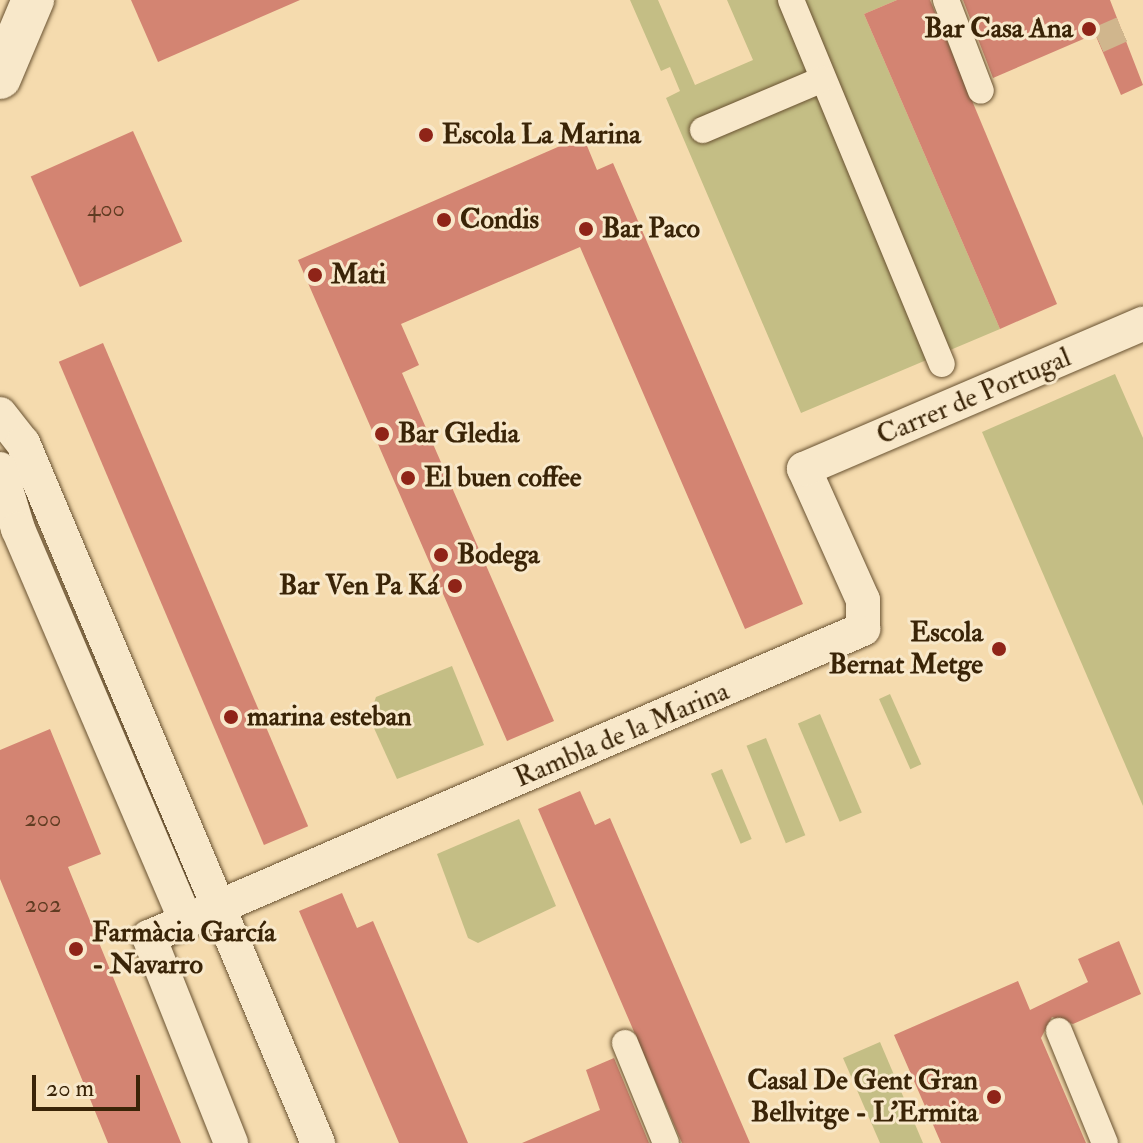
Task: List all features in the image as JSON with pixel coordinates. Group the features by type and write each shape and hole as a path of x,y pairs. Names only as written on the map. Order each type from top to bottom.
{"street":[{"path":"0,78 33,0"},
{"path":"791,0 942,364"},
{"path":"946,0 981,91"},
{"path":"703,130 823,79"},
{"name":"Carrer de Portugal","path":"804,469 1143,324"},
{"path":"0,414 23,443 318,1143"},
{"path":"0,469 18,529 186,921"},
{"name":"Rambla de la Marina","path":"231,1143 149,937 863,629 863,600 804,469"},
{"path":"1059,1031 1105,1143"},
{"path":"625,1043 666,1143"}],"shaded area":[{"path":"630,0 658,0 695,85 753,60 727,0 897,0 864,14 1000,329 801,413 666,98 680,91 670,67 661,71"},
{"path":"1115,374 1143,438 1143,806 982,432"},
{"path":"452,666 484,745 397,779 369,717 376,697"},
{"path":"890,694 921,764 910,769 879,699"},
{"path":"820,714 862,812 840,822 798,723"},
{"path":"766,738 805,835 786,843 747,746"},
{"path":"722,769 752,839 741,844 711,774"},
{"path":"519,819 556,906 478,943 468,938 437,854"},
{"path":"880,1042 923,1143 880,1143 843,1058"}],"building":[{"path":"131,0 300,0 158,62"},
{"path":"897,0 930,0 1057,304 1000,329 864,14"},
{"path":"963,0 1110,0 1143,85 1121,95 1095,34 993,78"},
{"path":"133,131 182,242 80,287 31,177"},
{"path":"583,136 597,170 613,163 803,604 745,629 580,247 401,324 419,365 402,373 554,721 507,741 298,260"},
{"path":"103,343 308,826 264,845 59,362"},
{"path":"50,729 101,854 68,867 181,1143 108,1143 0,879 0,750"},
{"path":"580,791 595,825 610,818 750,1143 682,1143 538,809"},
{"path":"342,893 357,928 373,921 468,1143 399,1143 299,911"},
{"name":"Casal De Gent Gran Bellvitge - L'Ermita","path":"1119,941 1141,994 1073,1024 1052,1017 1041,1038 1086,1143 941,1143 894,1035 1018,981 1030,1010 1088,982 1078,959"},
{"path":"614,1058 649,1143 522,1143 600,1110 586,1070"}],"tunnel":[{"path":"1098,40 1123,29"}],"place":[{"name":"Bar Casa Ana","path":"1089,29"},
{"name":"Escola La Marina","path":"426,135"},
{"name":"Condis","path":"444,220"},
{"name":"Bar Paco","path":"586,229"},
{"name":"Mati","path":"315,275"},
{"name":"Bar Gledia","path":"382,434"},
{"name":"El buen coffee","path":"408,478"},
{"name":"Bodega","path":"441,555"},
{"name":"Bar Ven Pa Ká","path":"455,586"},
{"name":"Escola Bernat Metge","path":"999,649"},
{"name":"marina esteban","path":"231,717"},
{"name":"Farmàcia García - Navarro","path":"76,949"},
{"name":"Casal De Gent Gran Bellvitge - L'Ermita","path":"994,1097"}]}
